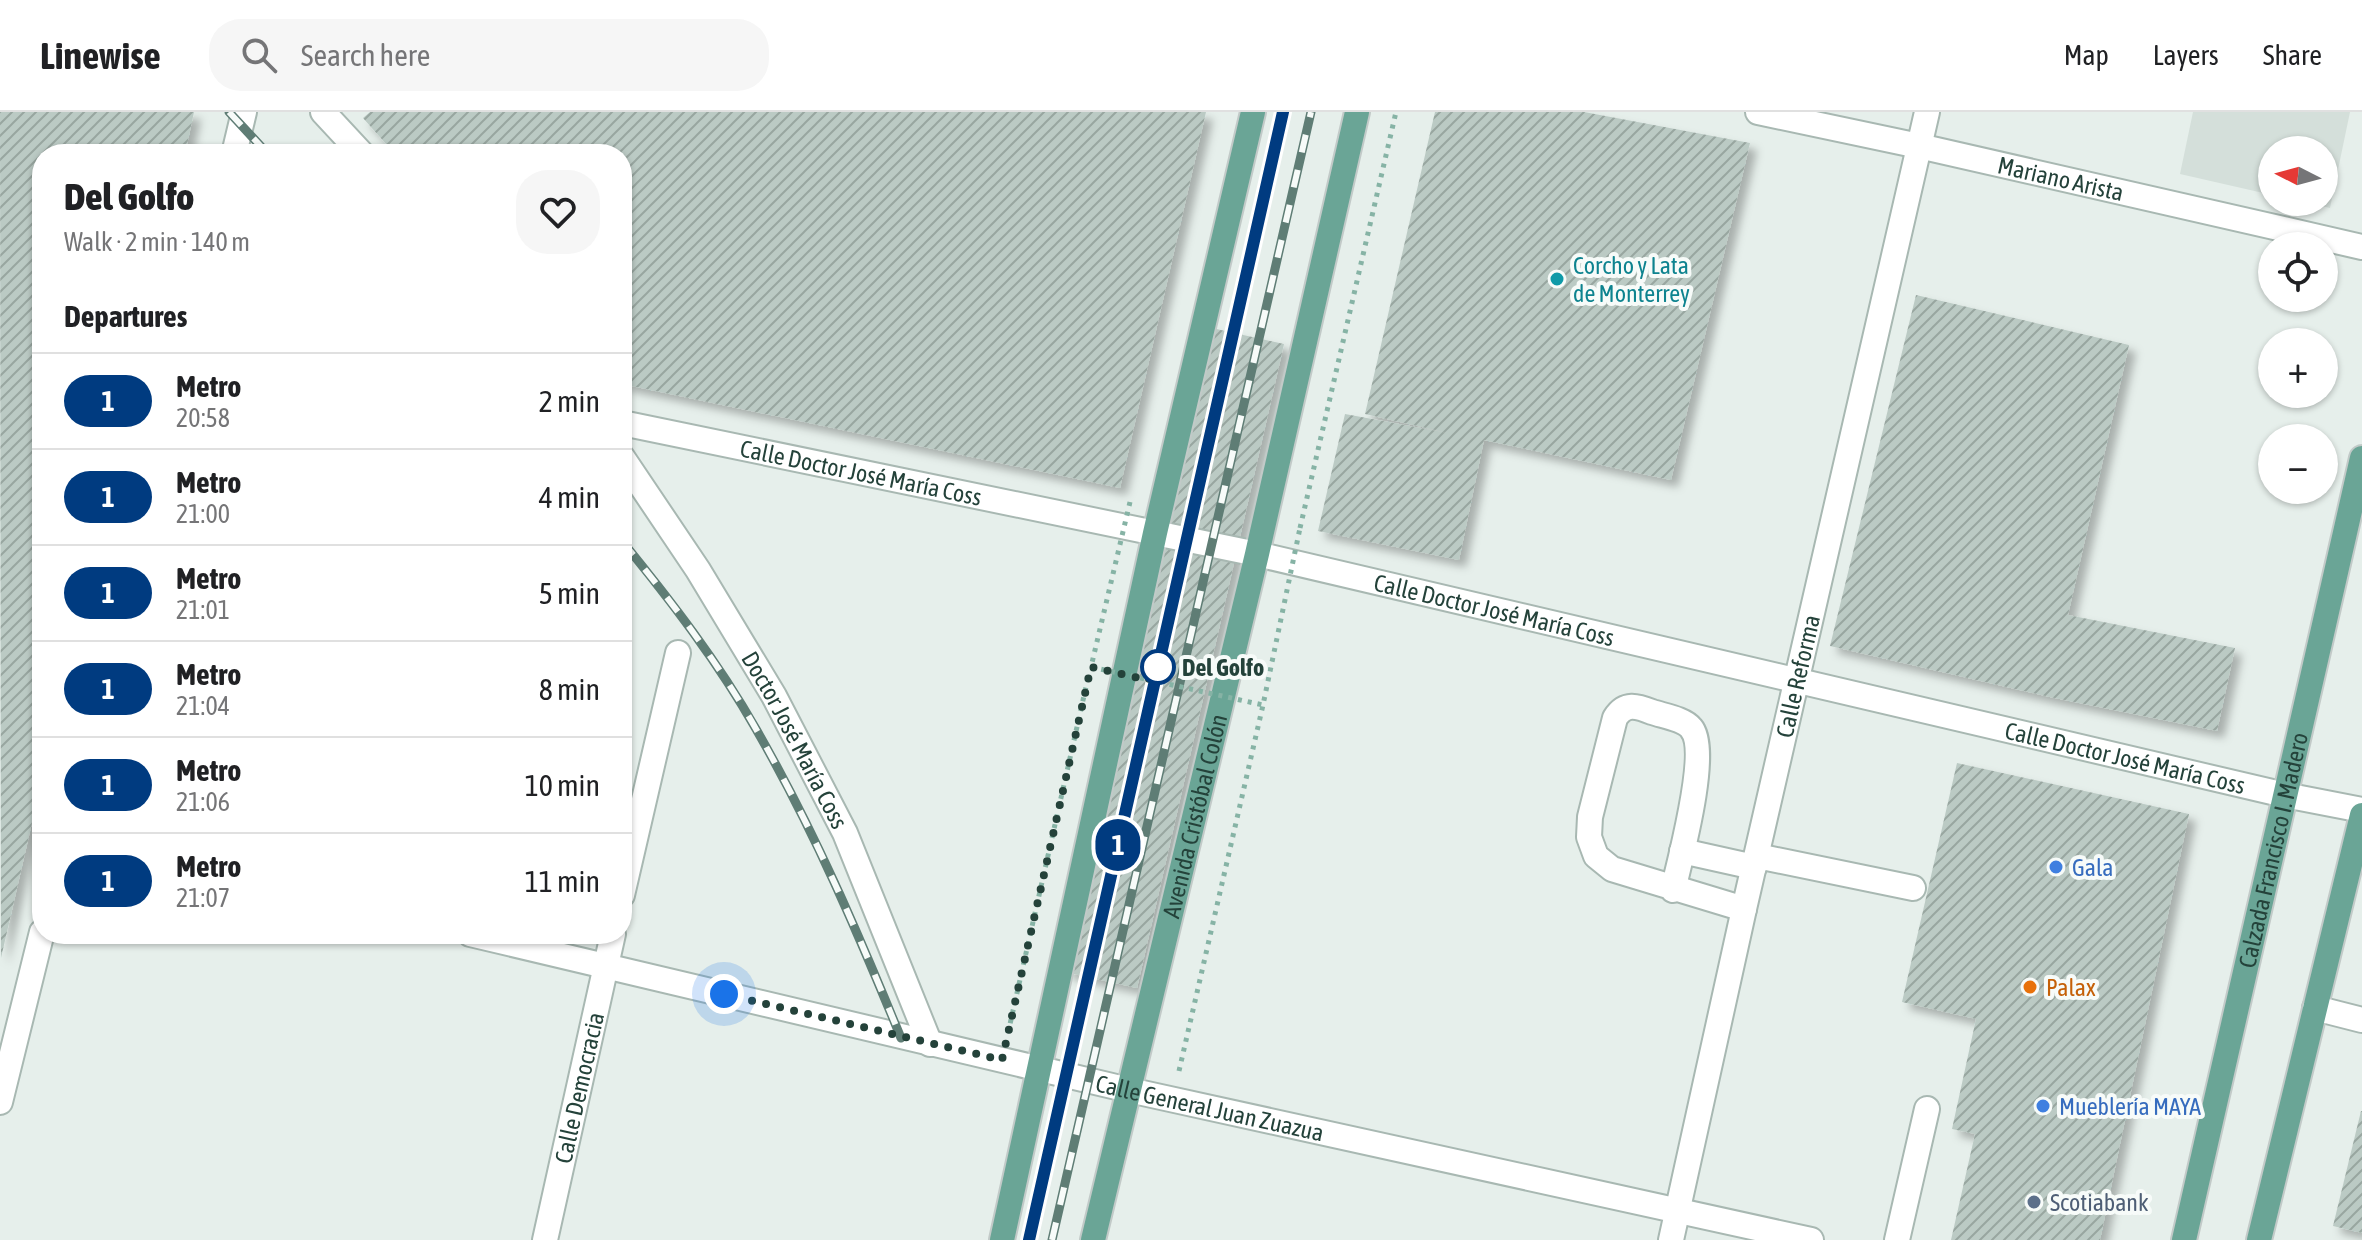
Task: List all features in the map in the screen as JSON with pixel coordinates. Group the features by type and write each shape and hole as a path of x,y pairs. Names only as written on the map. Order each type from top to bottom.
{"main road":[{"path":"1002,1240 1155,533 1253,112"},
{"name":"Avenida Cristóbal Colón","path":"1093,1240 1257,554 1357,112"},
{"name":"Calzada Francisco I. Madero","path":"2184,1240 2362,458"},
{"path":"2259,1240 2362,813"}],"street":[{"path":"236,144 244,112"},
{"path":"323,112 353,144"},
{"name":"Mariano Arista","path":"1758,112 2362,247"},
{"name":"Calle Reforma","path":"1671,1240 1927,112"},
{"name":"Calle Doctor José María Coss","path":"632,425 1257,554 2362,813"},
{"name":"Doctor José María Coss","path":"632,472 698,570 774,696 845,833 930,1044"},
{"path":"632,852 678,653"},
{"path":"1673,890 1699,760 1698,737 1689,724 1628,706 1620,710 1615,718 1590,817 1589,837 1596,856 1612,869 1673,890 1744,909"},
{"path":"1682,851 1913,888"},
{"path":"0,1102 39,944"},
{"name":"Calle General Juan Zuazua","path":"514,944 1172,1100 1811,1240"},
{"name":"Calle Democracia","path":"545,1240 611,944"},
{"path":"2315,1008 2362,1020"},
{"path":"1897,1240 1927,1109"}],"path":[{"path":"1172,1100 1396,112"},
{"path":"1002,1060 1130,502"},
{"path":"1091,667 1263,705"}],"shaded area":[{"path":"2193,112 2350,112 2338,170 2338,136 2258,136 2258,192 2180,174"}],"building":[{"path":"0,112 194,112 187,144 32,144 32,823 1,958"},
{"path":"370,112 1206,112 1120,488 632,386 632,144 386,144 363,118"},
{"name":"Corcho y Lata de Monterrey","path":"1435,112 1584,112 1750,143 1671,480 1484,440 1459,560 1318,531 1345,414 1448,433 1365,414"},
{"path":"1916,295 2129,345 2068,615 2235,648 2217,731 2050,697 1830,646"},
{"path":"1212,328 1284,344 1137,988 1065,972"},
{"path":"1957,763 2189,814 2100,1240 1951,1240 1975,1134 1952,1129 1976,1019 1902,1002"},
{"path":"2362,1111 2362,1233 2333,1226"}],"railway":[{"path":"229,112 259,144"},
{"path":"1029,1240 1283,112"},
{"path":"1052,1240 1311,112"},
{"path":"632,554 693,632 756,729 834,881 901,1038"}],"metro line":[{"name":"1","path":"1029,1240 1283,112"}],"place":[{"name":"Corcho y Lata de Monterrey","path":"1557,279"},
{"name":"Del Golfo","path":"1158,667"},
{"name":"Gala","path":"2056,867"},
{"name":"Palax","path":"2030,987"},
{"name":"Mueblería MAYA","path":"2043,1106"},
{"name":"Scotiabank","path":"2034,1202"}],"route":[{"path":"724,994 1002,1060 1091,667 1148,680 1158,667"}]}
